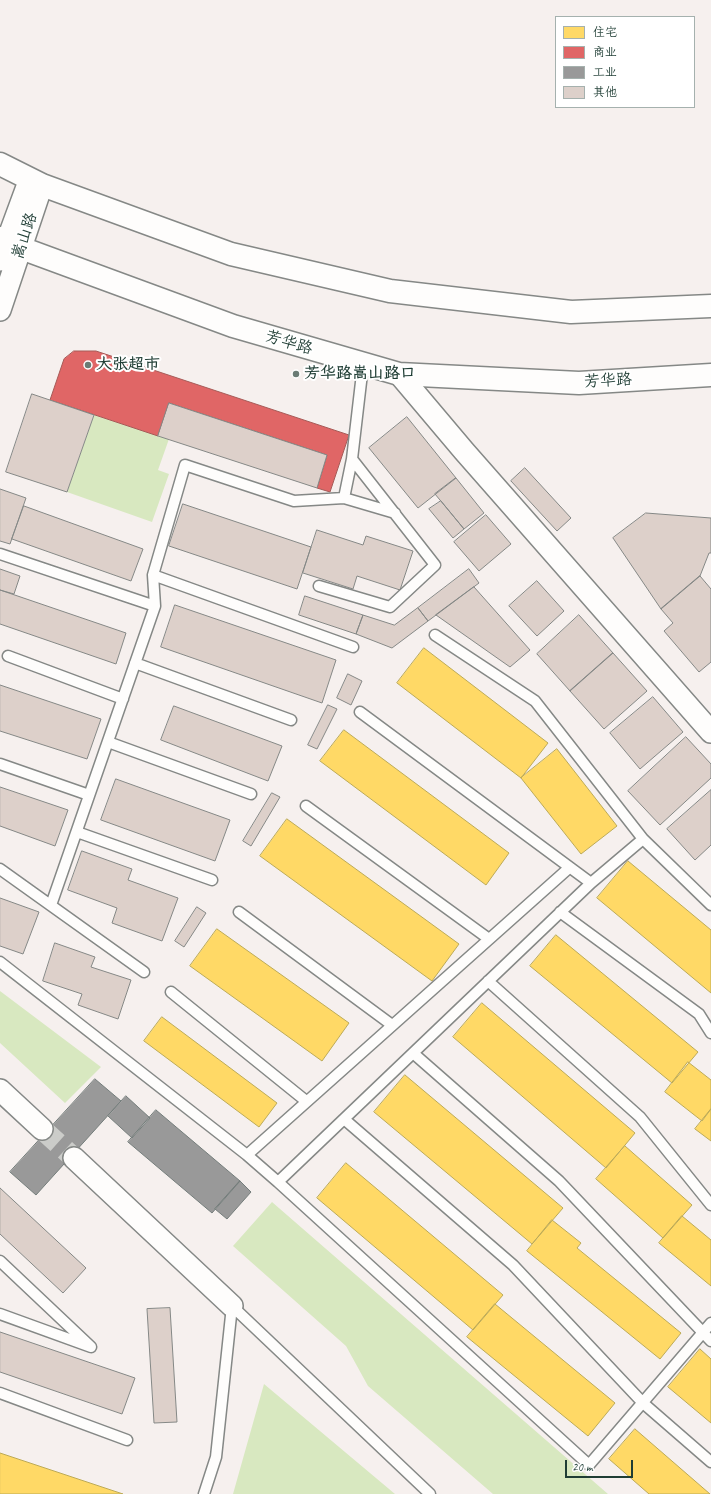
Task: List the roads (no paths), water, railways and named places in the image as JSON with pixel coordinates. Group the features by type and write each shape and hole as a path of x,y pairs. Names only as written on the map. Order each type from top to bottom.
{"main road":[{"path":"0,164 36,182 231,254 390,291 571,312 711,306"},
{"name":"芳华路","path":"7,247 233,326 363,366 399,374 579,383 711,375"}],"street":[{"name":"嵩山路","path":"0,310 7,247 36,182"},
{"path":"399,374 464,451 711,732"},
{"path":"0,1090 42,1129"},
{"path":"74,1158 232,1306"}],"lane":[{"path":"344,498 352,459 363,366"},
{"path":"319,586 390,607 435,565 352,459"},
{"path":"51,905 155,606 152,574 185,465 294,501 344,498 395,513"},
{"path":"0,554 155,606"},
{"path":"152,574 354,647"},
{"path":"435,635 535,701 643,839 711,905"},
{"path":"8,656 123,699"},
{"path":"135,664 291,720"},
{"path":"360,712 591,883"},
{"path":"108,742 251,794"},
{"path":"0,764 89,795"},
{"path":"306,806 489,939"},
{"path":"77,832 212,880"},
{"path":"278,1182 560,912 591,883 643,839"},
{"path":"247,1155 569,868"},
{"path":"0,869 144,972"},
{"path":"239,912 392,1025"},
{"path":"560,912 699,1014 711,1033"},
{"path":"0,962 247,1155 589,1465 711,1323"},
{"path":"488,981 640,1116 711,1205"},
{"path":"171,992 306,1101"},
{"path":"413,1054 559,1181 702,1334 711,1341"},
{"path":"344,1119 513,1265 643,1403 711,1462"},
{"path":"0,1261 91,1347 0,1314"},
{"path":"204,1494 216,1457 232,1306"},
{"path":"232,1306 430,1494"},
{"path":"0,1393 127,1440"}],"tunnel":[{"path":"42,1129 74,1158"}],"place":[{"name":"大张超市","path":"88,365"},
{"name":"芳华路嵩山路口","path":"296,374"}]}
